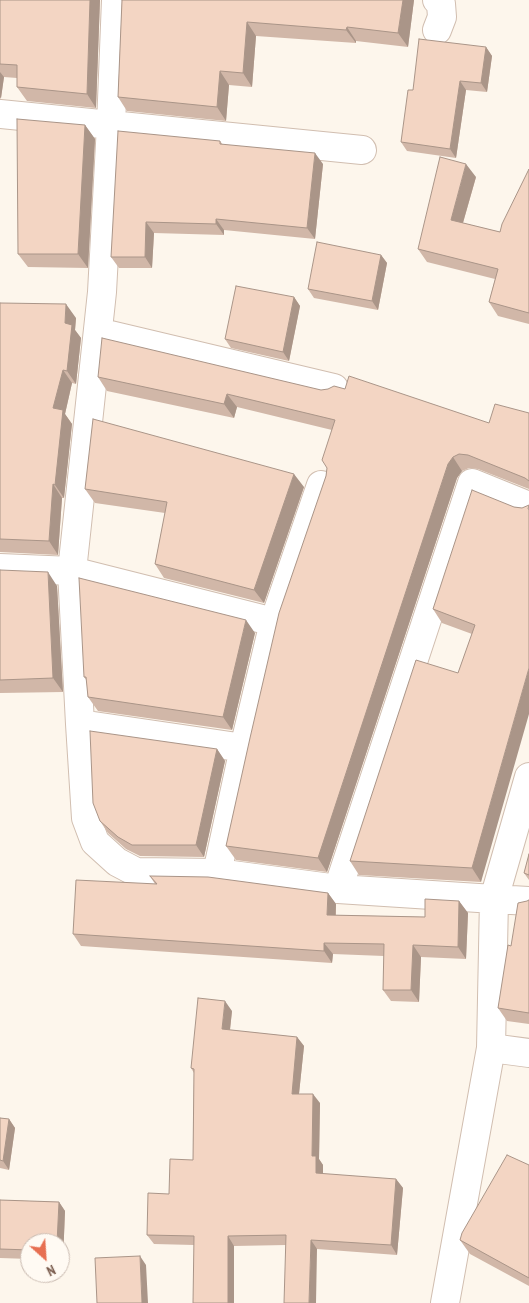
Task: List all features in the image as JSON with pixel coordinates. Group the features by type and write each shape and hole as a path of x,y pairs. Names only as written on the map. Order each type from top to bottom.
{"street":[{"path":"116,0 102,292 72,570 86,818 95,842 117,862 136,872 218,874 338,889 529,901"},
{"path":"437,0 441,4 442,17 438,30"},
{"path":"0,114 362,150"},
{"path":"98,332 334,388"},
{"path":"338,889 472,483 529,506"},
{"path":"218,874 244,748 274,622 322,485"},
{"path":"0,568 72,570 274,622"},
{"path":"80,724 244,748"},
{"path":"445,1303 491,1048 494,899 529,777"},
{"path":"491,1048 529,1053"}],"building":[{"path":"0,0 90,0 87,94 17,87 17,65 0,64"},
{"path":"122,0 403,0 398,33 347,27 346,30 247,22 243,73 220,71 217,107 118,97"},
{"path":"419,39 486,47 481,83 460,81 450,149 401,142 408,90 413,90"},
{"path":"17,119 85,125 78,254 18,254"},
{"path":"118,131 220,141 220,144 315,153 307,228 216,219 216,224 146,222 145,257 111,257"},
{"path":"440,157 466,164 451,220 500,232 502,224 529,169 529,313 489,302 498,269 418,249"},
{"path":"317,242 381,255 372,301 308,289"},
{"path":"236,286 294,297 283,352 225,339"},
{"path":"0,303 66,304 65,323 72,325 67,371 63,370 53,408 63,410 55,485 53,484 49,541 0,539"},
{"path":"102,338 321,390 334,386 345,389 349,376 489,423 495,404 529,413 529,481 468,455 459,454 453,457 448,464 318,858 226,846 279,613 326,476 327,468 322,460 335,420 227,394 224,404 98,377"},
{"path":"93,419 294,474 254,590 155,564 167,502 85,489"},
{"path":"472,490 514,507 522,508 529,505 529,668 472,868 350,861 416,660 458,673 475,625 433,609"},
{"path":"0,570 48,572 53,678 0,680"},
{"path":"79,578 246,620 223,717 88,697 86,677 84,677"},
{"path":"90,731 217,749 196,845 132,845 118,837 100,821 93,803"},
{"path":"529,854 529,875 524,873"},
{"path":"150,876 208,877 328,893 327,915 425,917 425,899 459,901 458,947 413,945 411,990 383,990 384,944 324,943 324,951 73,934 76,880 157,884"},
{"path":"529,900 529,1013 498,1008 508,945 511,946 518,903"},
{"path":"198,998 225,1001 222,1029 297,1037 292,1094 313,1094 312,1156 316,1156 316,1173 396,1179 391,1245 311,1240 309,1303 284,1303 286,1235 228,1236 228,1303 193,1303 194,1236 147,1235 148,1193 169,1194 170,1159 193,1160 194,1069 191,1068"},
{"path":"0,1118 9,1119 3,1161 0,1160"},
{"path":"507,1155 529,1165 529,1278 460,1240 462,1233"},
{"path":"0,1200 59,1202 57,1233 20,1233 20,1250 0,1249"},
{"path":"140,1256 142,1303 97,1303 95,1258"}]}
